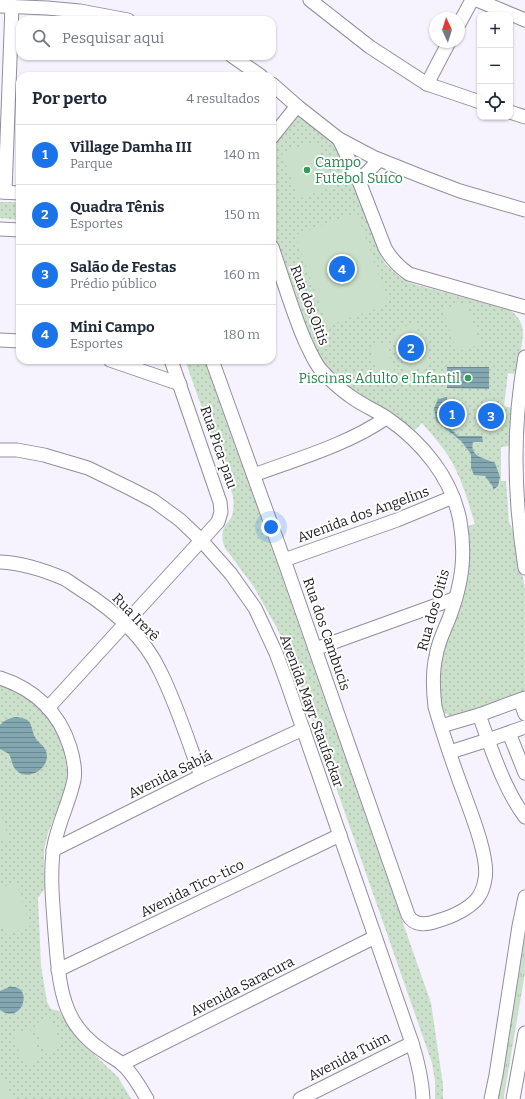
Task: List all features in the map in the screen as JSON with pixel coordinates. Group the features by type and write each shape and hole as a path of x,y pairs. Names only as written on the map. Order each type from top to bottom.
{"street":[{"path":"310,0 370,47 426,84 477,101"},
{"path":"465,13 472,0"},
{"path":"477,0 525,20"},
{"path":"16,193 3,192 10,99 6,6 80,11 107,16"},
{"path":"426,84 446,48"},
{"path":"238,60 255,72"},
{"path":"276,87 339,139 379,160 460,191 525,210"},
{"path":"276,132 298,106"},
{"path":"513,113 525,117"},
{"path":"339,139 359,181 385,248 401,268 409,274 525,307"},
{"path":"359,181 379,160"},
{"path":"0,229 16,230"},
{"name":"Rua dos Oitis","path":"276,259 299,326 310,352 320,369 350,396 386,418 408,435 426,452 450,488 453,497 460,521 463,545 462,570 456,598 436,655 433,674 433,693 435,707 478,834 484,858 486,878 478,898"},
{"path":"0,340 16,341"},
{"path":"525,357 518,404 516,442 525,568"},
{"path":"122,364 180,384"},
{"name":"Rua Pica-pau","path":"48,708 218,522 221,512 220,502 172,364"},
{"name":"Rua dos Cambucis","path":"213,364 254,475 408,915 410,919 419,923 430,924 447,919 468,907 478,898"},
{"path":"254,475 354,436 369,429 386,418"},
{"name":"Avenida Mayr Staufackar","path":"0,450 17,450 44,455 88,468 154,501 180,520 201,540 231,574 255,608 276,653 286,680 412,1042 419,1065 423,1099"},
{"name":"Avenida dos Angelins","path":"284,560 397,520 453,497"},
{"name":"Rua Irerê","path":"0,562 41,569 66,580 96,599 146,646 160,670 174,703 201,776"},
{"path":"315,649 456,598"},
{"path":"0,678 13,682 28,690 48,708 59,721 73,756 74,777 53,850 51,870 58,970 65,1003 79,1030 102,1051 122,1064 138,1083 147,1099"},
{"path":"441,726 479,715 522,699 525,714"},
{"path":"479,715 507,789 525,817"},
{"path":"450,752 525,727"},
{"name":"Avenida Sabiá","path":"53,850 201,776 302,729"},
{"path":"509,733 525,773"},
{"name":"Avenida Tico-tico","path":"58,970 340,835"},
{"path":"491,1099 525,897"},
{"name":"Avenida Saracura","path":"122,1064 375,937"},
{"path":"514,1099 525,1033"},
{"name":"Avenida Tuim","path":"300,1099 412,1042"}],"green space":[{"path":"294,118 306,118 334,141 349,167 381,256 386,265 408,282 510,310 515,314 521,323 523,332 522,343 516,374 508,373 504,406 512,408 509,446 501,447 501,481 506,481 509,522 515,536 525,589 525,692 460,717 450,716 442,711 437,679 465,527 475,524 464,489 452,462 440,444 422,423 415,430 340,381 325,367 306,332 276,247 276,139 289,121"},
{"name":"Campo Futebol Suíco","path":"317,141 332,187 298,199 282,153"},
{"path":"0,202 16,202 16,220 0,218"},
{"path":"357,213 389,304 327,326 295,235"},
{"path":"466,302 480,344 457,352 443,310"},
{"path":"415,323 431,364 407,373 391,332"},
{"path":"386,343 395,374 379,379 369,347"},
{"path":"186,364 207,364 431,1003 443,1085 443,1099 435,1099 435,1081 432,1063 297,675 278,630 254,587 225,548 222,537 225,526 232,515 234,507 233,496"},
{"path":"0,683 15,689 39,707 50,720 59,735 64,751 67,771 66,784 48,833 44,850 45,888 38,898 41,966 47,1002 51,1009 59,1011 83,1044 118,1077 131,1099 0,1099"},
{"path":"0,812 9,839 0,842"},
{"path":"16,883 31,926 6,935 0,919 0,888"},
{"path":"525,935 525,973 504,1099 495,1099 498,1091"},
{"path":"51,1018 61,1048 45,1054 34,1024"},
{"path":"30,1029 41,1059 24,1065 13,1035"},
{"path":"0,1075 4,1077 12,1099 0,1099"}],"water":[{"name":"Piscinas Adulto e Infantil","path":"447,367 489,367 489,389 447,388"},
{"path":"447,397 448,408 445,417 450,428 458,436 482,436 483,442 473,442 472,447 476,454 495,463 500,477 498,486 493,490 493,487 485,476 474,475 471,468 471,454 461,441 436,421 434,408 438,399"},
{"path":"16,717 26,719 30,723 36,739 46,751 46,762 43,767 33,774 27,775 17,771 9,754 0,749 0,725 11,718"},
{"path":"9,987 17,988 22,992 24,997 20,1009 15,1013 8,1013 0,1010 0,991"}],"place":[{"name":"Campo Futebol Suíco","path":"307,170"},
{"name":"Mini Campo","path":"342,269"},
{"name":"Quadra Tênis","path":"411,348"},
{"name":"Piscinas Adulto e Infantil","path":"468,378"},
{"name":"Village Damha III","path":"452,414"},
{"name":"Salão de Festas","path":"491,416"}]}
